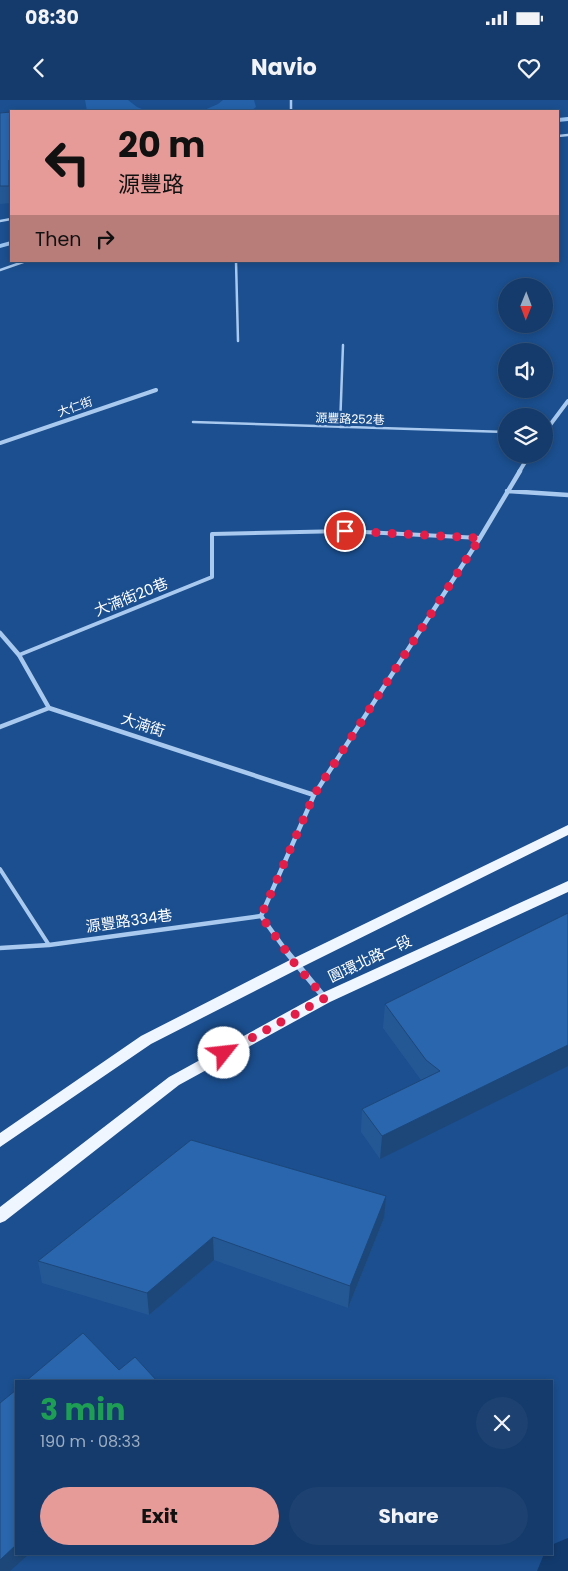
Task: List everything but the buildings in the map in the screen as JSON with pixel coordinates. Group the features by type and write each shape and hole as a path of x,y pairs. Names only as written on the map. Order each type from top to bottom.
{"main road":[{"name":"圓環北路一段","path":"0,1141 146,1040 295,964 568,830"},
{"name":"圓環北路一段","path":"0,1216 174,1080 325,998 568,886"}],"street":[{"name":"大仁街","path":"0,443 156,390"},
{"path":"553,421 568,401"},
{"path":"325,998 295,964 261,916 314,795 480,538 524,463"},
{"path":"507,491 568,495"},
{"path":"0,632 19,655 49,708 0,727"},
{"name":"大湳街","path":"49,708 314,795"},
{"name":"源豐路334巷","path":"0,948 49,945 261,916"}],"lane":[{"path":"0,270 23,262"},
{"path":"236,262 238,341"},
{"path":"340,427 343,345"},
{"name":"源豐路252巷","path":"193,422 498,432"},
{"path":"212,534 345,531 480,538"},
{"name":"大湳街20巷","path":"19,655 212,577 212,534"},
{"path":"0,869 49,945"}],"shaded area":[{"path":"85,100 128,100 144,110 87,110"},
{"path":"223,100 254,100 256,107 252,110 204,110"}],"waterway":[{"path":"559,120 568,119"},
{"path":"0,246 10,243"},
{"path":"561,1571 568,1562"}],"route":[{"path":"224,1053 325,998 295,964 261,916 314,795 480,538 345,531"}]}
